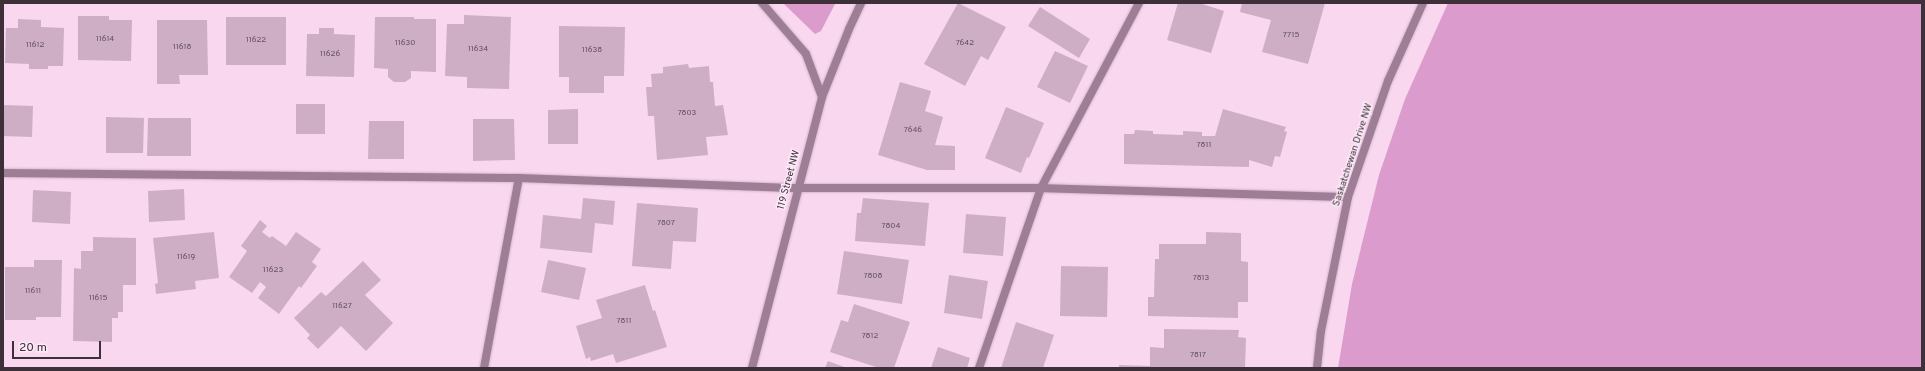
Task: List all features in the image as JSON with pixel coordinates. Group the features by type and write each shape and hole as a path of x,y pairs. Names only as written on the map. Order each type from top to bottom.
{"street":[{"path":"762,3 806,54 822,97"},
{"name":"119 Street NW","path":"752,368 822,97 861,3"},
{"path":"979,368 1041,188 1139,3"},
{"name":"Saskatchewan Drive NW","path":"1317,368 1321,331 1348,197 1388,81 1423,3"},
{"path":"3,173 519,178 798,188 1041,188 1348,197"},
{"path":"484,368 519,178"}],"shaded area":[{"path":"783,3 835,4 821,31 815,34"},
{"path":"1448,3 1922,3 1922,368 1338,368 1352,284 1379,175 1405,99"}],"building":[{"path":"958,3 1006,27 988,60 981,56 965,86 924,64"},
{"path":"1178,3 1199,3 1224,11 1211,53 1167,40"},
{"path":"1242,3 1325,3 1308,64 1262,52 1271,20 1240,12"},
{"path":"1040,7 1090,39 1079,58 1028,26"},
{"path":"464,15 511,17 509,89 467,88 467,77 445,76 447,24 464,24"},
{"path":"78,16 109,16 109,20 132,20 131,61 78,60"},
{"path":"226,17 286,17 286,65 226,65"},
{"path":"375,17 414,17 414,19 436,19 436,72 411,71 411,78 405,82 394,82 388,77 388,69 374,68"},
{"path":"18,19 41,20 41,27 64,28 63,66 48,66 48,69 29,69 29,64 5,63 6,28 18,28"},
{"path":"157,20 207,20 208,75 179,75 180,84 157,84"},
{"path":"559,26 625,27 624,76 604,76 604,93 569,93 569,77 559,77"},
{"path":"319,28 334,28 334,34 355,35 354,77 306,76 307,34 319,34"},
{"path":"1055,51 1088,66 1070,103 1037,87"},
{"path":"688,64 689,68 709,66 710,82 713,82 715,106 723,105 728,135 706,137 708,155 657,160 654,116 648,116 646,87 652,87 651,74 663,73 663,67"},
{"path":"900,82 931,91 925,111 943,117 935,145 955,146 955,170 927,170 878,155"},
{"path":"296,104 325,104 325,134 296,134"},
{"path":"3,105 33,106 32,137 3,136"},
{"path":"1006,107 1044,123 1029,158 1027,157 1021,173 985,158"},
{"path":"578,109 578,144 548,144 548,110"},
{"path":"1223,109 1286,127 1284,131 1287,132 1280,157 1275,156 1272,167 1249,160 1249,167 1124,164 1124,134 1134,134 1135,130 1153,131 1153,134 1183,135 1183,131 1202,132 1202,136 1215,136"},
{"path":"106,117 144,118 143,153 106,153"},
{"path":"148,118 191,118 191,156 147,156"},
{"path":"473,119 514,119 515,160 473,161"},
{"path":"369,121 404,121 404,159 368,159"},
{"path":"184,189 185,220 149,222 148,191"},
{"path":"33,190 71,192 70,224 32,222"},
{"path":"583,198 615,201 613,225 595,223 592,253 540,248 543,215 581,219"},
{"path":"863,198 929,203 925,246 855,241 857,213 861,213"},
{"path":"637,203 698,208 696,242 673,241 671,269 632,266"},
{"path":"966,214 1006,217 1003,256 963,253"},
{"path":"260,220 267,226 262,232 270,238 272,236 286,246 296,232 321,249 312,262 317,266 301,288 299,286 279,314 258,298 266,287 260,282 252,293 229,277 247,251 241,246"},
{"path":"214,232 219,278 195,281 196,289 156,294 155,284 158,283 153,238"},
{"path":"1206,232 1241,233 1241,261 1248,262 1248,302 1238,302 1238,318 1148,316 1148,297 1154,297 1155,259 1159,259 1159,244 1206,244"},
{"path":"93,237 136,238 136,285 123,285 123,312 118,312 118,318 112,318 112,342 73,341 74,268 81,269 81,251 93,251"},
{"path":"844,251 909,260 902,304 837,294"},
{"path":"34,260 62,260 61,317 36,317 36,320 5,320 5,267 34,267"},
{"path":"548,260 586,268 579,300 541,292"},
{"path":"363,261 381,280 365,295 393,323 366,351 341,326 318,349 307,338 310,335 294,318 321,292 326,296"},
{"path":"1061,266 1108,267 1107,317 1060,316"},
{"path":"949,275 988,281 982,319 944,313"},
{"path":"645,285 667,347 616,363 613,354 591,361 590,357 586,359 576,326 602,318 596,300"},
{"path":"854,304 910,322 894,368 879,368 830,352 841,320 848,322"},
{"path":"1016,322 1054,335 1043,368 1001,368"},
{"path":"1164,329 1239,330 1238,337 1246,338 1245,368 1119,368 1119,365 1150,366 1150,347 1164,348"},
{"path":"938,347 970,358 967,368 931,368"},
{"path":"828,361 847,368 825,368"}]}
